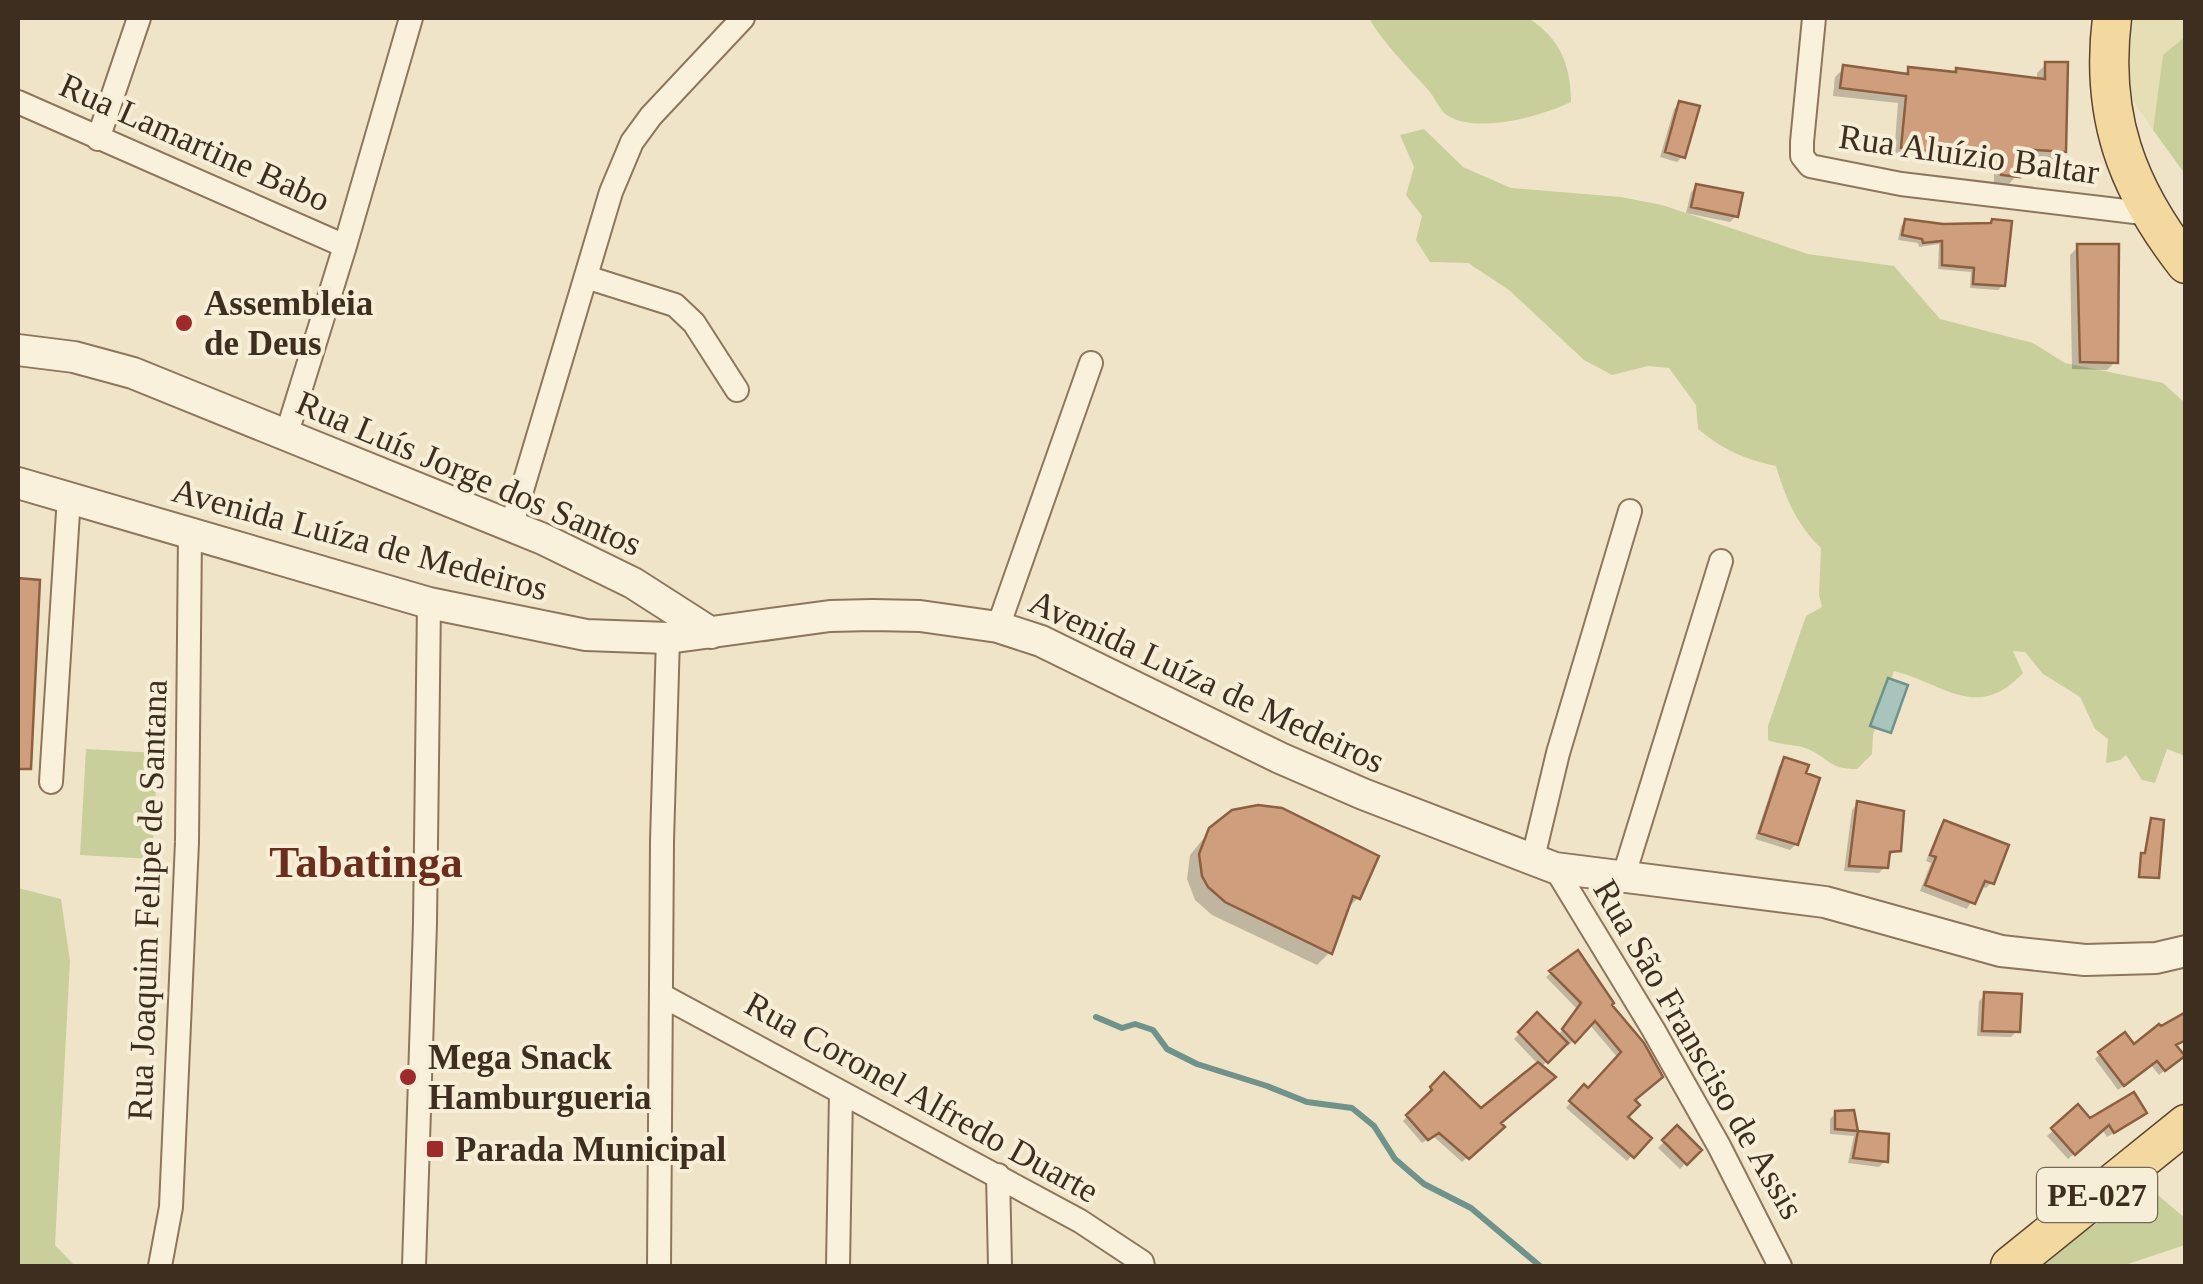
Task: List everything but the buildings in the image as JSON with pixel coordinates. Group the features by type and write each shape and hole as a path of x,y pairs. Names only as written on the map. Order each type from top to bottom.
{"main road":[{"path":"2109,18 2108,74 2113,123 2127,166 2150,214 2186,264"},
{"name":"PE-027","path":"2010,1266 2186,1124"}],"street":[{"path":"98,139 139,18"},
{"path":"286,436 411,18"},
{"path":"511,527 611,192 632,142 651,116 744,18"},
{"name":"Rua Aluízio Baltar","path":"1814,18 1802,142 1802,156 1810,166 1901,184 2150,214"},
{"name":"Rua Lamartine Babo","path":"18,102 345,246"},
{"path":"586,277 675,305 694,323 737,390"},
{"name":"Rua Luís Jorge dos Santos","path":"18,350 74,358 133,373 511,527 602,565 710,633"},
{"path":"998,627 1091,363"},
{"name":"Avenida Luíza de Medeiros","path":"18,482 430,603 586,635 668,638 830,616 872,615 920,616 998,627 1041,641 1280,758 1544,865 1825,902 2002,951 2085,960 2156,958 2186,952"},
{"path":"50,782 69,496"},
{"path":"1544,865 1558,753 1630,511"},
{"name":"Rua Joaquim Felipe de Santana","path":"160,1266 171,1208 186,880 190,534"},
{"path":"1624,876 1720,562"},
{"path":"414,1266 430,603"},
{"path":"659,1266 662,841 668,638"},
{"name":"Rua São Fransciso de Assis","path":"1544,865 1710,1129 1780,1266"},
{"name":"Rua Coronel Alfredo Duarte","path":"663,996 1080,1221 1143,1266"},
{"path":"838,1266 841,1092"},
{"path":"998,1176 1000,1266"}],"shaded area":[{"path":"2129,18 2185,18 2185,37 2163,55 2153,130 2124,88"}],"green space":[{"path":"1369,18 1528,18 1556,44 1566,64 1571,102 1544,113 1492,123 1448,116"},
{"path":"2185,37 2185,174 2153,130 2163,55"},
{"path":"1424,129 1463,167 1511,188 1621,197 1662,205 1808,254 1894,266 1940,319 2033,343 2065,363 2163,383 2185,403 2185,756 2167,749 2155,783 2142,780 2126,755 2106,763 2108,739 2095,729 2080,697 2043,674 2025,652 2013,651 2023,673 1991,695 1960,695 1894,671 1873,735 1872,754 1857,769 1836,766 1805,748 1768,740 1768,726 1806,616 1822,607 1821,548 1793,510 1776,466 1734,453 1698,429 1696,405 1669,368 1648,366 1612,375 1584,360 1509,290 1468,263 1430,262 1416,240 1422,216 1406,195 1414,167 1400,135"},
{"path":"86,749 158,753 152,859 80,855"},
{"path":"18,888 61,899 70,961 55,1245 75,1266 18,1266"},
{"path":"2152,1190 2185,1218 2185,1245 2122,1266 2028,1266"}],"water":[{"path":"1888,678 1908,685 1891,733 1870,726"}],"waterway":[{"path":"1096,1017 1122,1028 1135,1024 1153,1030 1167,1049 1197,1064 1307,1102 1352,1108 1374,1126 1395,1159 1424,1184 1471,1208 1540,1266"}],"place":[{"name":"Assembleia de Deus","path":"184,323"},
{"name":"Mega Snack Hamburgueria","path":"408,1077"},
{"name":"Parada Municipal","path":"435,1149"}],"district":[{"name":"Tabatinga","path":"366,861"}]}
